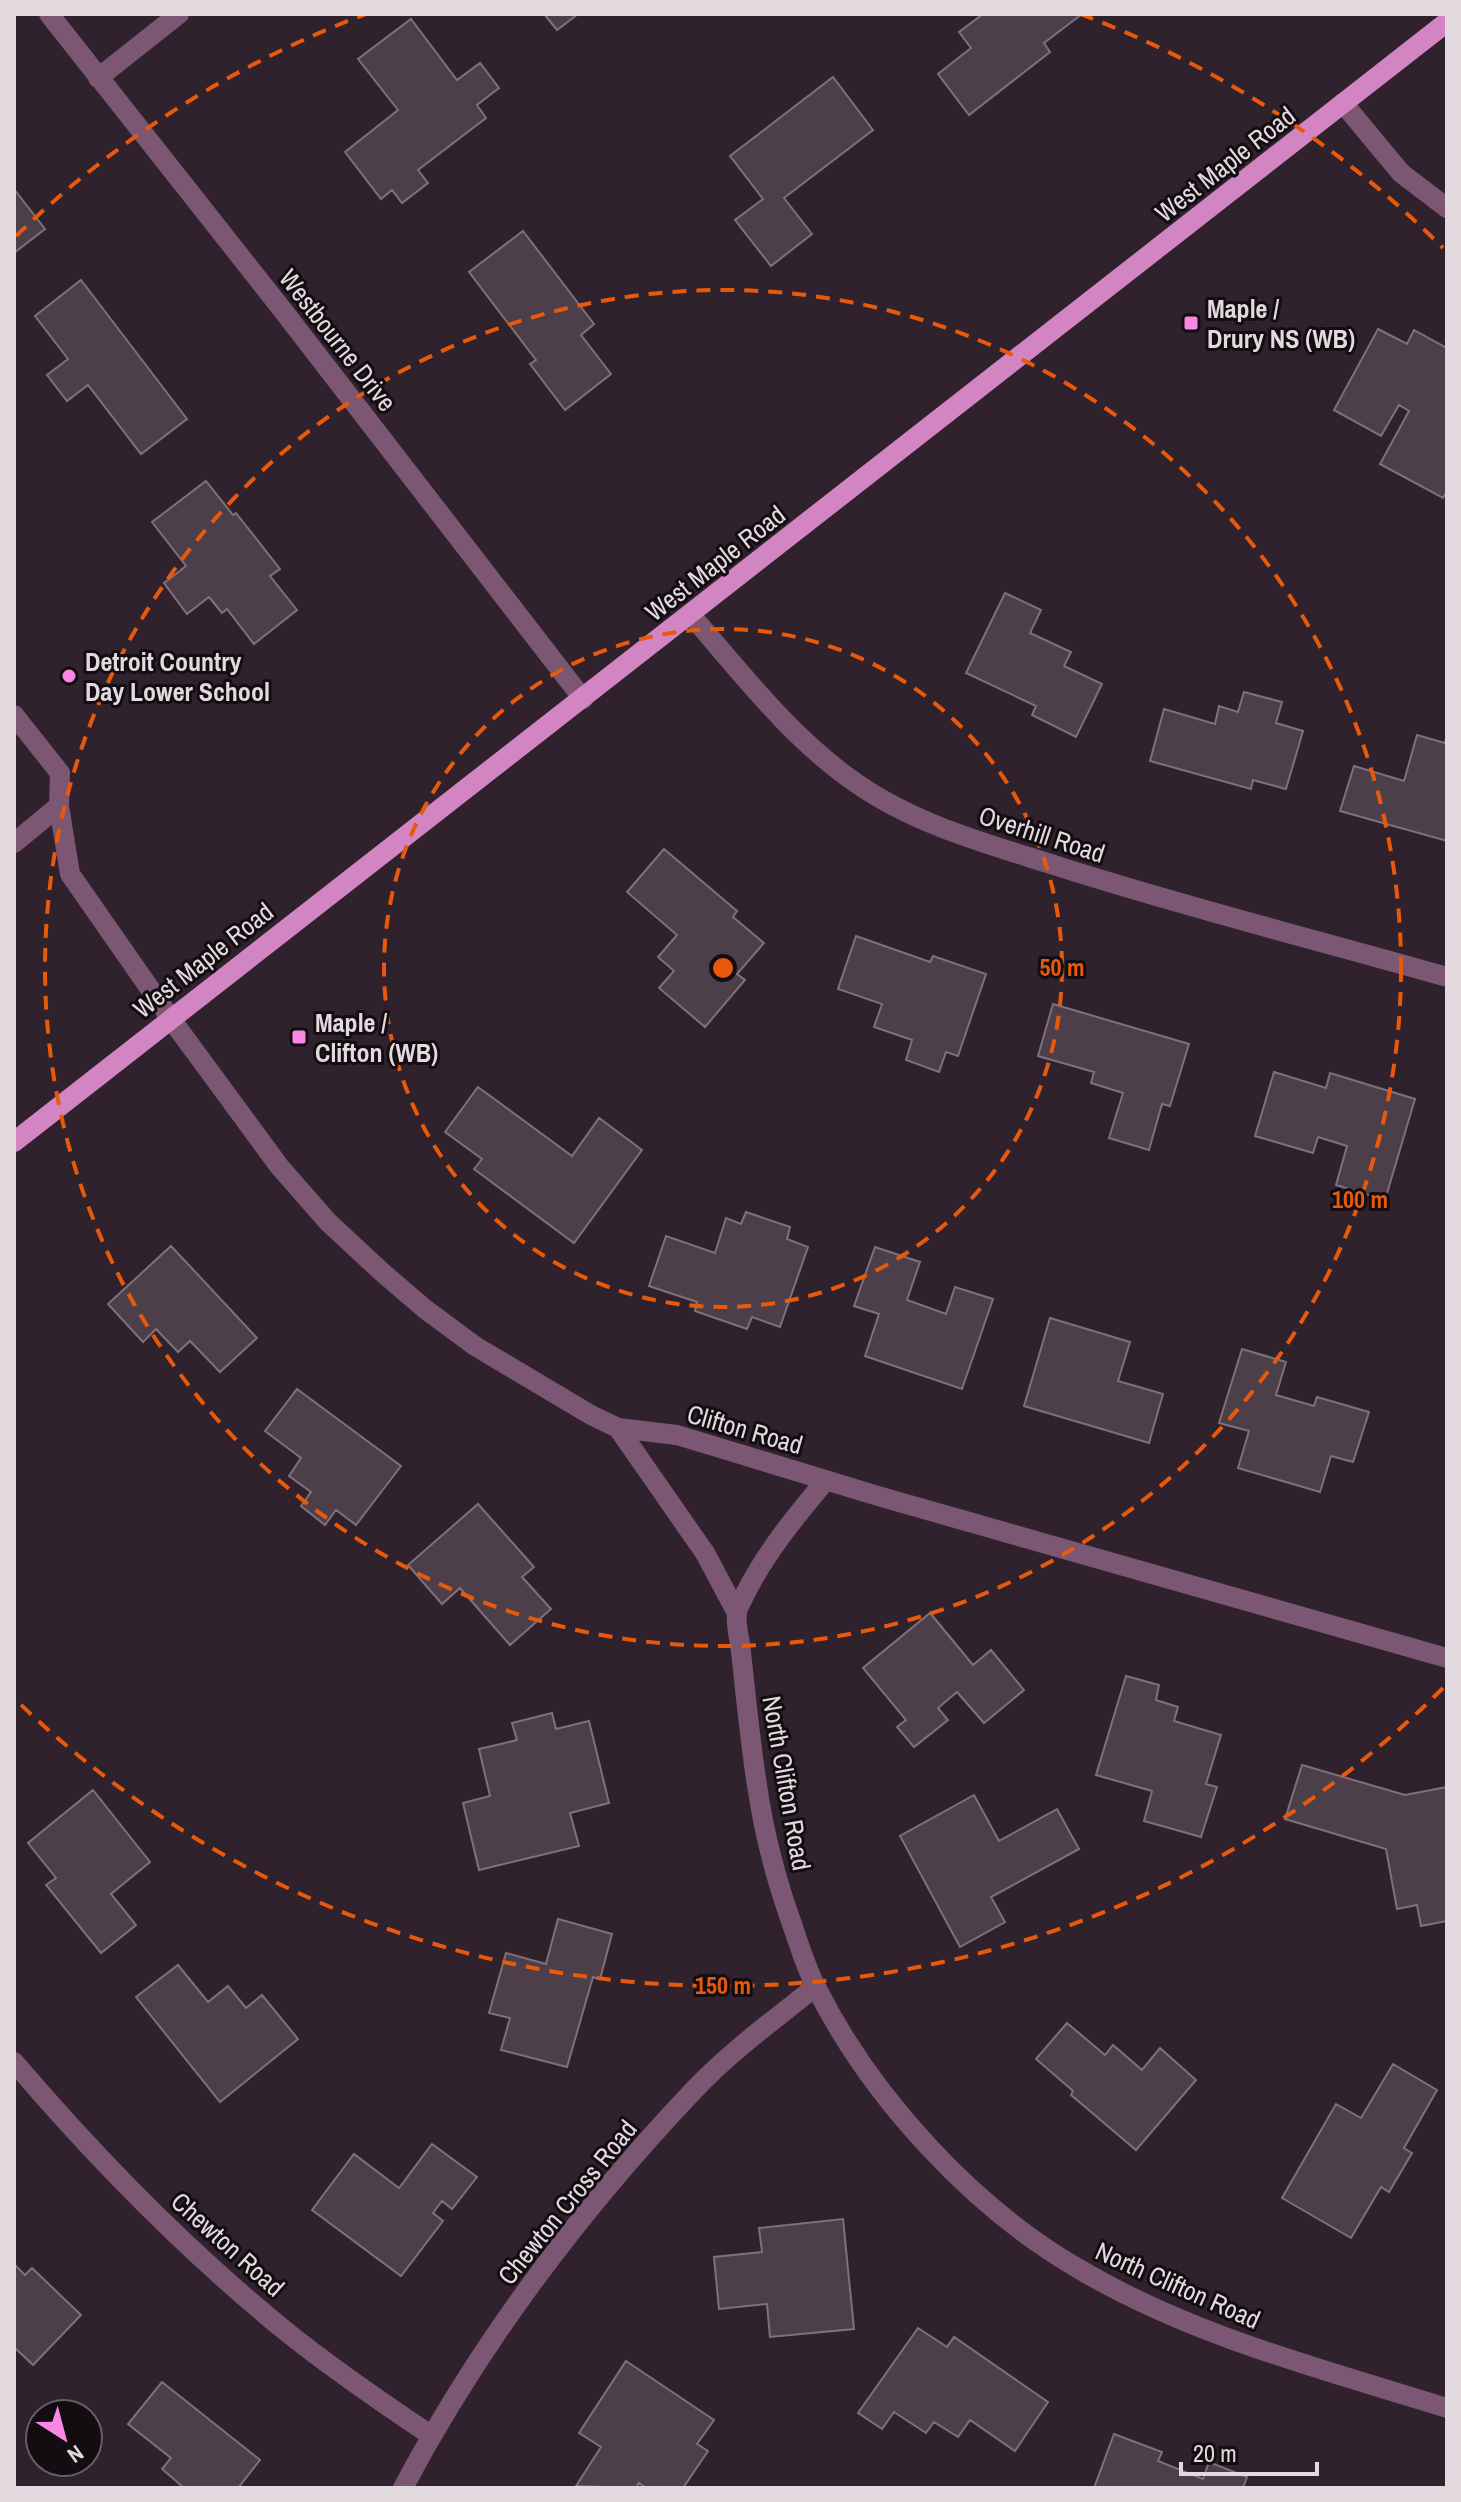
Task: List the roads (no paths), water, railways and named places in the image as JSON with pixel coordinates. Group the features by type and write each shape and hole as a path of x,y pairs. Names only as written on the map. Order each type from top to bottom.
{"main road":[{"name":"West Maple Road","path":"14,1142 1447,22"}],"street":[{"name":"Westbourne Drive","path":"49,14 583,699"},
{"path":"98,78 179,14"},
{"path":"1343,103 1401,173 1447,208"},
{"name":"Overhill Road","path":"691,615 795,732 856,783 905,812 949,832 1099,880 1447,977"},
{"name":"Clifton Road","path":"14,715 60,773 59,806 70,874 171,1019 279,1166 328,1222 425,1309 475,1346 618,1428 677,1435 1447,1658"},
{"path":"14,843 59,806"},
{"name":"North Clifton Road","path":"618,1428 705,1553 737,1613 761,1815 774,1874 815,1987 848,2044 903,2117 970,2188 1078,2269 1211,2332 1447,2408"},
{"path":"737,1613 757,1569 826,1480"},
{"name":"Chewton Cross Road","path":"403,2488 432,2436 519,2302 580,2220 695,2089 738,2048 815,1987"},
{"name":"Chewton Road","path":"14,2062 112,2171 235,2287 283,2329 432,2436"}],"place":[{"name":"Maple / Drury NS (WB)","path":"1191,323"},
{"name":"Detroit Country Day Lower School","path":"69,676"},
{"name":"Maple / Clifton (WB)","path":"299,1037"}]}
